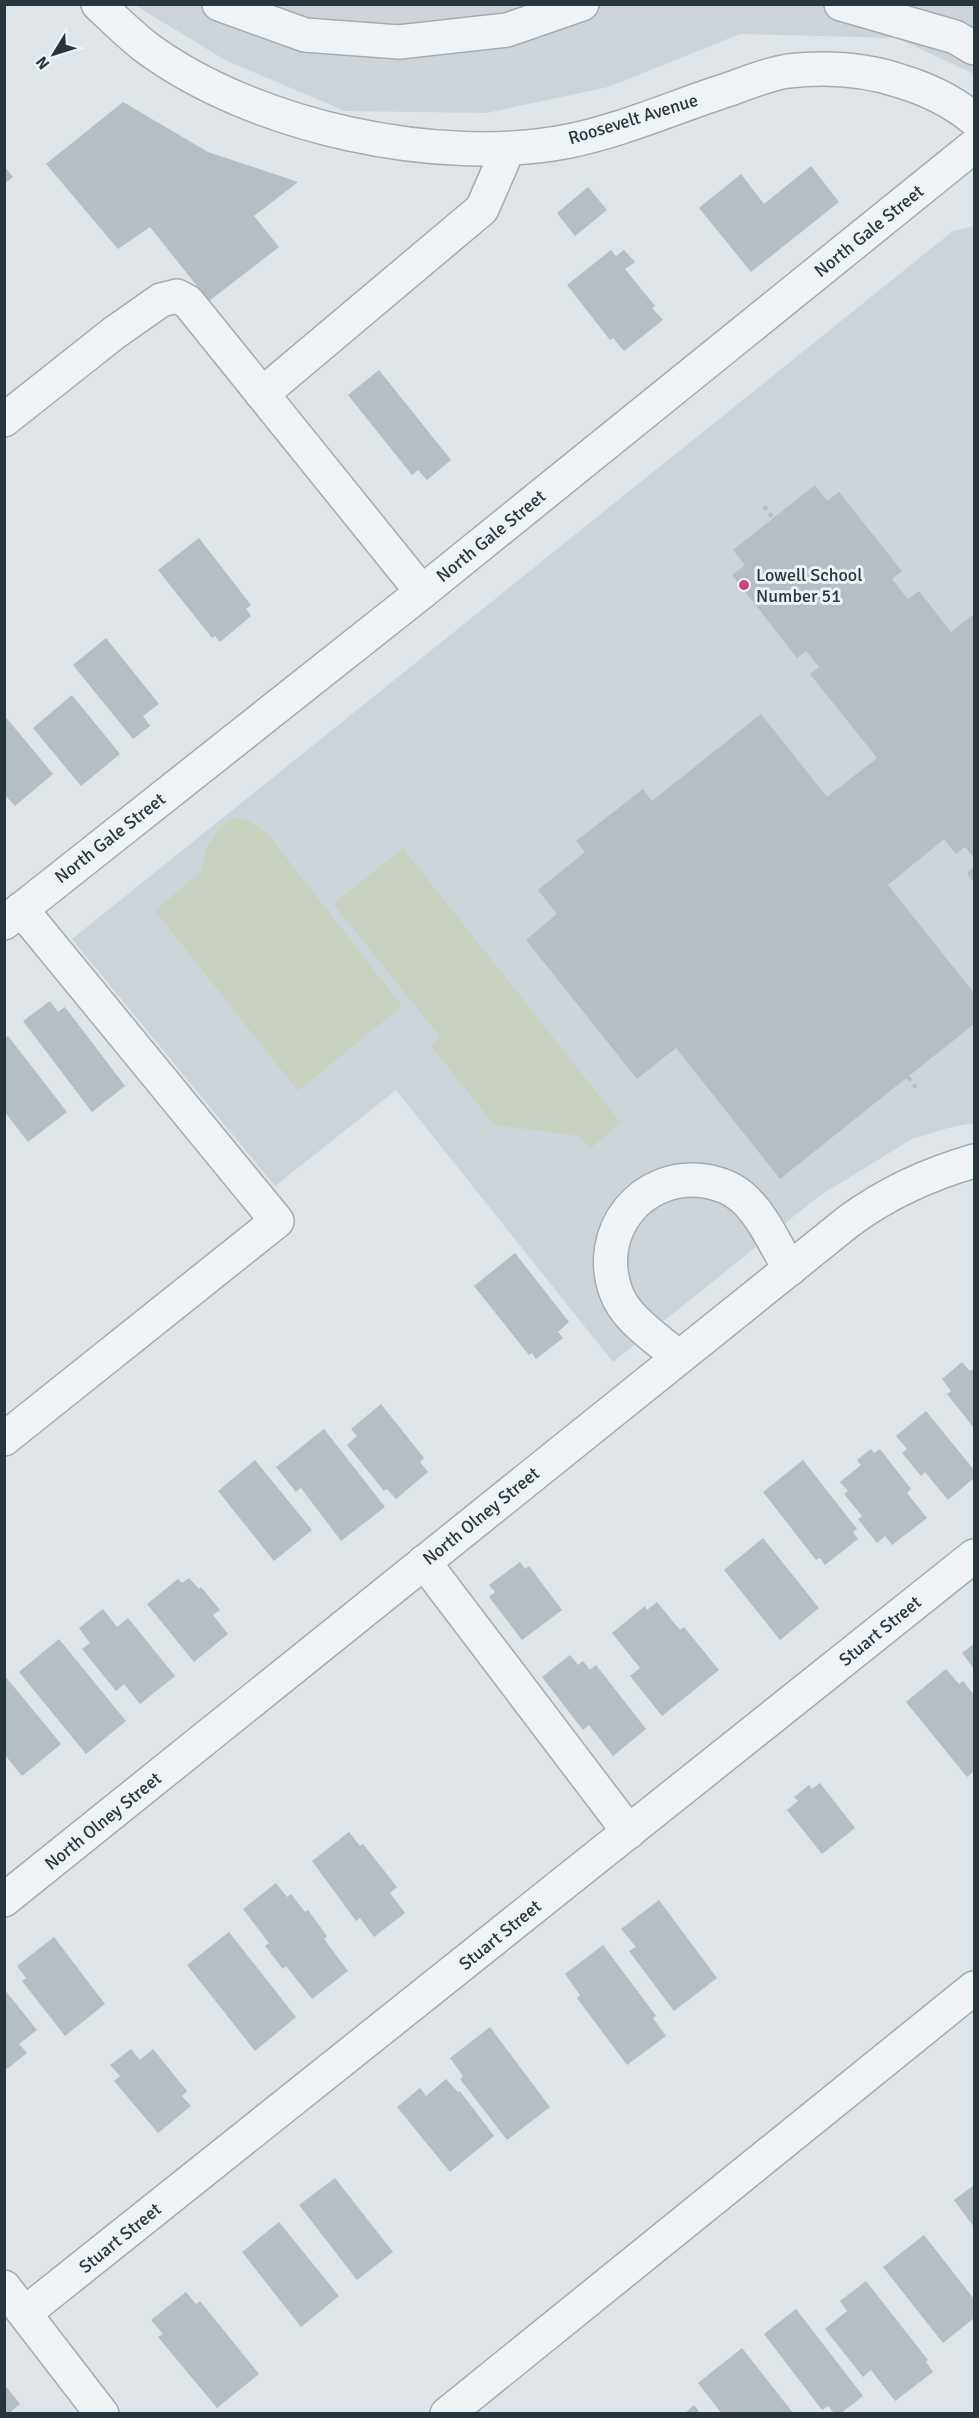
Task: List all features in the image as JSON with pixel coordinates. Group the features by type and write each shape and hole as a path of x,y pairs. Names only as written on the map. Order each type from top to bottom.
{"street":[{"name":"Roosevelt Avenue","path":"98,4 147,48 188,74 240,99 301,122 397,144 445,148 508,149 568,141 606,132 767,76 808,70 862,71 880,74 925,88 975,119"},
{"path":"219,4 305,35 399,42 507,30 582,4"},
{"path":"841,4 955,37 975,48"},
{"name":"North Gale Street","path":"13,916 422,592 975,146"},
{"path":"262,394 482,209 508,149"},
{"path":"4,420 114,333 161,300 177,296 188,302 422,592"},
{"path":"4,1439 277,1221 13,916"},
{"name":"North Olney Street","path":"4,1900 678,1357 867,1208 922,1179 975,1161"},
{"path":"678,1357 631,1317 616,1294 609,1267 612,1240 623,1216 641,1197 664,1184 690,1179 717,1183 741,1195 759,1215 790,1269"},
{"name":"Stuart Street","path":"25,2313 975,1556"},
{"path":"424,1562 629,1832"},
{"path":"447,2414 975,1988"},
{"path":"4,2286 102,2414"}],"path":[{"path":"764,506 773,518"},
{"path":"908,1077 917,1089"}],"shaded area":[{"path":"135,5 974,5 974,74 897,38 740,34 608,87 486,113 345,111 225,60"},
{"name":"Lowell School Number 51","path":"974,226 974,1123 912,1139 819,1196 613,1362 396,1090 275,1186 72,939 953,231"}],"green space":[{"path":"232,818 247,820 267,833 402,1006 298,1091 155,911 202,870 205,850 218,830"},
{"path":"403,848 621,1123 591,1148 579,1136 494,1125 430,1045 440,1037 333,904"}],"building":[{"path":"123,102 208,152 298,182 254,216 279,247 209,301 150,227 118,249 46,164"},
{"path":"4,166 13,177 4,184"},
{"path":"811,166 839,202 751,272 699,208 741,174 764,204"},
{"path":"588,187 607,210 575,236 557,213"},
{"path":"611,250 616,256 624,250 635,262 625,269 655,306 652,308 663,320 624,351 613,338 610,340 567,285"},
{"path":"379,370 451,460 427,480 418,470 412,475 348,395"},
{"path":"815,485 827,501 839,492 902,571 892,579 908,599 919,591 951,632 974,614 974,858 965,847 956,854 944,839 888,885 974,993 974,1024 780,1179 676,1048 637,1079 526,940 557,914 538,890 585,852 576,841 643,789 652,801 761,714 827,797 877,758 810,674 819,667 806,651 797,658 732,575 745,565 733,550"},
{"path":"199,538 251,605 246,609 251,616 220,642 215,636 212,638 158,570"},
{"path":"106,638 159,704 143,716 150,726 133,739 73,665"},
{"path":"72,695 120,754 81,786 33,728"},
{"path":"4,715 53,774 15,806 4,794"},
{"path":"974,867 974,883 967,873"},
{"path":"50,1001 58,1012 65,1007 125,1086 92,1112 23,1021"},
{"path":"8,1036 67,1112 28,1142 4,1111 4,1039"},
{"path":"515,1253 569,1322 558,1332 563,1338 536,1359 532,1353 529,1355 474,1286"},
{"path":"962,1362 970,1371 974,1368 974,1428 947,1394 951,1391 942,1379"},
{"path":"381,1404 424,1458 420,1462 428,1472 396,1499 387,1489 384,1491 347,1445 357,1436 351,1429"},
{"path":"926,1411 974,1470 974,1478 948,1500 925,1472 921,1476 902,1453 907,1449 896,1436"},
{"path":"324,1429 385,1507 341,1541 301,1488 296,1492 276,1467"},
{"path":"871,1449 874,1453 880,1449 911,1489 907,1493 927,1518 892,1545 885,1536 877,1543 858,1519 862,1516 844,1494 848,1491 840,1482 861,1465 857,1460"},
{"path":"255,1460 312,1530 274,1561 218,1491"},
{"path":"803,1460 857,1529 853,1532 858,1539 825,1565 820,1558 816,1560 763,1492"},
{"path":"763,1538 819,1608 780,1640 724,1570"},
{"path":"520,1562 525,1569 529,1566 562,1610 522,1640 489,1597 495,1592 489,1585"},
{"path":"189,1578 199,1589 201,1587 220,1610 213,1615 228,1634 194,1662 147,1604 178,1579 182,1583"},
{"path":"657,1602 680,1630 684,1627 719,1670 662,1716 630,1676 640,1668 612,1633 645,1606 647,1610"},
{"path":"103,1609 117,1627 128,1618 175,1676 140,1704 124,1684 116,1691 82,1649 90,1643 79,1628"},
{"path":"59,1639 126,1721 86,1754 19,1672"},
{"path":"974,1644 974,1669 962,1653"},
{"path":"570,1655 578,1665 583,1661 590,1670 596,1665 646,1729 613,1756 589,1725 583,1730 542,1677"},
{"path":"946,1669 959,1684 963,1681 974,1695 974,1771 967,1777 906,1702"},
{"path":"5,1676 61,1744 22,1776 5,1755"},
{"path":"820,1783 855,1828 822,1854 787,1810 798,1801 794,1797 809,1785 812,1789"},
{"path":"349,1832 360,1846 363,1844 397,1887 390,1893 405,1913 374,1937 360,1918 356,1921 312,1861"},
{"path":"276,1883 287,1897 291,1894 305,1912 308,1910 327,1936 324,1939 348,1971 312,1999 286,1966 283,1969 265,1946 269,1943 243,1909"},
{"path":"659,1900 717,1978 674,2011 629,1951 636,1947 621,1929"},
{"path":"229,1932 296,2017 255,2051 187,1965"},
{"path":"54,1937 105,2004 65,2036 22,1981 26,1978 17,1966"},
{"path":"603,1945 656,2016 653,2018 666,2036 627,2065 577,1998 580,1995 565,1974"},
{"path":"4,1989 37,2030 19,2044 27,2053 7,2069 4,2065"},
{"path":"490,2027 550,2107 507,2140 460,2079 463,2076 450,2058"},
{"path":"131,2049 140,2060 153,2049 187,2091 182,2096 191,2106 158,2133 114,2081 120,2076 110,2065"},
{"path":"446,2079 458,2092 460,2091 494,2136 450,2172 397,2107 420,2088 426,2096"},
{"path":"335,2178 393,2252 357,2280 299,2205"},
{"path":"974,2185 974,2227 954,2200"},
{"path":"279,2222 339,2296 301,2327 242,2252"},
{"path":"924,2235 974,2299 974,2318 943,2343 883,2267"},
{"path":"866,2281 928,2360 926,2362 933,2372 895,2401 871,2370 863,2377 825,2329 847,2311 840,2301"},
{"path":"186,2292 196,2304 200,2301 259,2374 217,2408 158,2337 163,2334 151,2320"},
{"path":"796,2309 863,2396 840,2414 835,2414 828,2406 822,2410 764,2334"},
{"path":"742,2348 794,2414 722,2414 698,2383"},
{"path":"4,2384 20,2404 8,2414 4,2414"},
{"path":"694,2405 701,2414 684,2414"}],"place":[{"name":"Lowell School Number 51","path":"744,585"}]}
